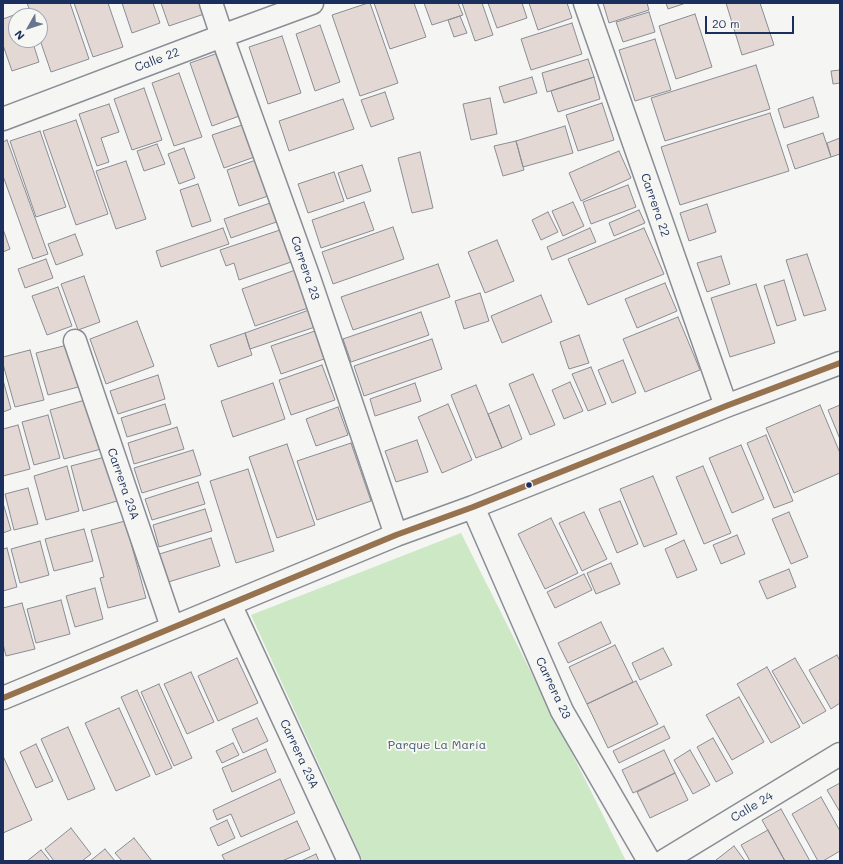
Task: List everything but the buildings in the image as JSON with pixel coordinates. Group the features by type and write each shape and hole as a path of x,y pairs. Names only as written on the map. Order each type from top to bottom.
{"street":[{"name":"Carrera 23","path":"212,3 222,36 309,278 396,535"},
{"name":"Calle 22","path":"3,119 312,3"},
{"name":"Carrera 22","path":"585,3 726,406"},
{"name":"Carrera 23A","path":"75,341 172,627"},
{"path":"3,698 396,535 840,363"},
{"name":"Carrera 23","path":"473,506 562,711 649,861"},
{"name":"Carrera 23A","path":"230,604 349,861"},
{"name":"Calle 24","path":"664,861 840,754"}],"green space":[{"name":"Parque La María","path":"461,533 626,861 363,861 251,615"}],"transit line":[{"path":"3,698 396,535 473,507 726,406 840,363"}]}
